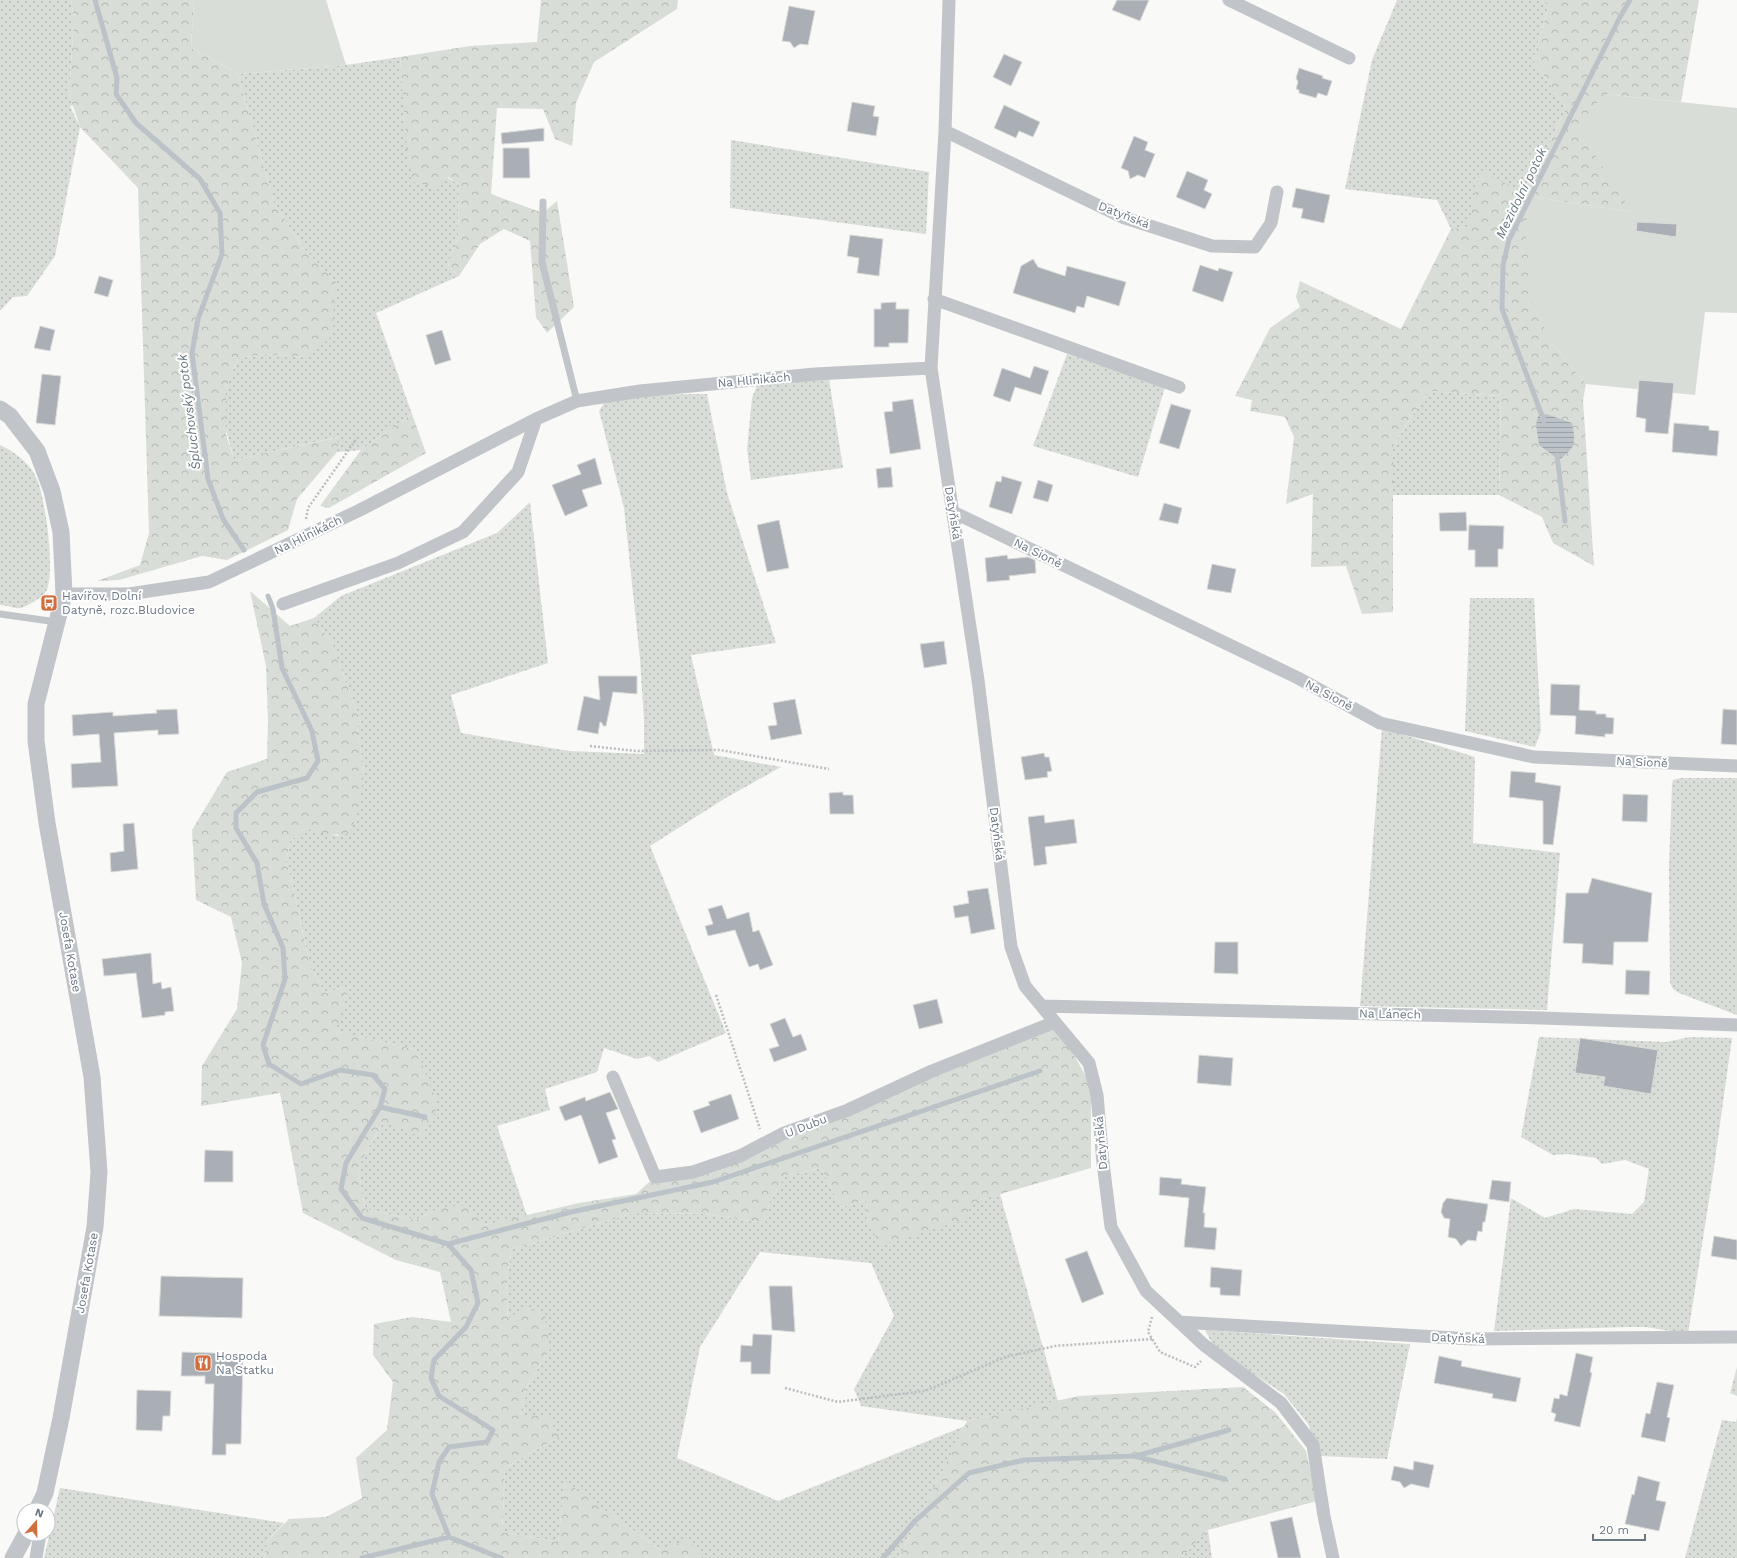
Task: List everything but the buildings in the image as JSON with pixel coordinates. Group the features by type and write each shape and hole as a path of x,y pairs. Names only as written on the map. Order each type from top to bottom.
{"street":[{"name":"Datyňská","path":"950,0 945,131 931,368 978,680 1011,947 1025,986 1089,1064 1097,1095 1103,1163 1111,1227 1146,1291 1212,1351 1282,1403 1314,1445 1324,1516 1333,1558"},
{"path":"1229,0 1349,58"},
{"name":"Datyňská","path":"945,131 1122,217 1212,246 1255,247 1271,223 1277,192"},
{"path":"934,299 1179,387"},
{"name":"Na Hlinikách","path":"64,594 129,594 209,582 358,511 536,419 577,401 640,390 784,377 931,368"},
{"name":"Josefa Kotase","path":"0,409 10,416 37,451 52,491 61,532 64,594 36,704 36,741 47,823 92,1077 99,1172 95,1226 90,1257 61,1418 45,1493 41,1502"},
{"path":"283,604 398,563 463,532 518,472 536,419"},
{"name":"Na Sioně","path":"953,512 1298,678 1380,723 1534,757 1737,766"},
{"name":"Na Lánech","path":"1042,1006 1542,1018 1737,1025"},
{"name":"U Dubu","path":"613,1077 655,1177 693,1172 740,1156 784,1133 848,1110 932,1071 1055,1022"},
{"name":"Datyňská","path":"1179,1322 1472,1339 1737,1337"},
{"path":"44,1502 45,1493"},
{"path":"13,1558 22,1542"},
{"path":"36,1558 39,1542"}],"lane":[{"path":"543,202 542,262 577,401"},
{"path":"0,614 57,622"}],"path":[{"path":"302,538 308,508 357,438"},
{"path":"590,746 636,751 720,750 829,769"},
{"path":"716,995 765,1144"},
{"path":"1157,1301 1148,1332 1160,1352 1195,1367 1212,1351"},
{"path":"785,1388 838,1402 925,1391 1005,1357 1055,1346 1152,1339"}],"green space":[{"path":"0,0 71,0 74,20 69,94 73,106 70,106 80,127 55,256 27,296 13,297 0,311"},
{"path":"71,0 194,0 191,48 238,74 274,203 304,249 336,282 331,337 306,357 264,354 238,358 226,389 226,434 234,460 339,437 337,452 297,499 288,530 227,560 202,556 119,580 97,581 140,565 149,533 138,188 80,127 69,94 74,20"},
{"path":"194,0 326,0 346,65 238,74 191,48"},
{"path":"541,0 678,0 677,9 594,62 576,103 572,146 555,139 543,109 497,108 491,194 543,213 557,201 574,307 547,333 536,317 530,241 504,229 480,244 459,276 448,265 458,237 459,184 448,177 439,188 413,182 407,153 400,57 470,46 537,42"},
{"path":"1397,0 1538,0 1549,5 1533,60 1566,108 1525,194 1468,227 1451,229 1437,200 1345,189 1372,60"},
{"path":"1538,0 1699,0 1681,102 1604,94 1632,212 1534,197 1552,343 1586,384 1583,400 1594,566 1553,543 1542,517 1499,495 1501,396 1428,391 1393,446 1393,612 1362,614 1346,566 1311,567 1313,494 1286,504 1294,437 1285,417 1250,411 1252,400 1235,396 1270,328 1300,307 1296,297 1300,281 1401,329 1451,229 1468,227 1480,170 1525,194 1566,108 1533,60 1549,5"},
{"path":"400,57 408,157 459,184 458,237 448,265 459,276 376,313 412,414 361,450 337,452 338,437 234,460 226,430 226,389 238,358 264,354 306,357 336,282 304,249 274,203 238,74 346,65"},
{"path":"1604,94 1737,108 1737,313 1705,312 1695,395 1586,384 1552,343 1532,302 1525,225 1534,197 1632,212 1577,127"},
{"path":"731,140 929,172 926,234 730,208"},
{"path":"1067,354 1165,387 1138,477 1033,446"},
{"path":"829,379 843,468 751,480 747,449 752,398 758,383"},
{"path":"1428,391 1501,396 1499,495 1393,495 1393,446"},
{"path":"707,394 727,493 776,643 691,655 714,755 781,767 724,799 650,846 726,1033 658,1062 649,1056 637,1059 604,1048 597,1072 545,1089 550,1110 497,1126 527,1216 484,1225 442,1207 416,1220 365,1209 358,1167 383,1122 417,1050 335,1031 350,986 325,993 310,965 291,878 286,862 290,841 306,828 338,836 364,771 357,727 361,722 331,642 314,618 341,596 497,533 530,502 548,663 451,695 461,733 569,751 644,754 644,720 640,659 624,508 599,411 609,395"},
{"path":"412,414 426,453 329,508 320,506 361,450"},
{"path":"0,445 21,458 33,472 39,486 46,517 50,555 48,585 43,595 34,602 21,608 0,605"},
{"path":"250,591 290,626 314,618 331,642 361,722 357,727 364,771 359,809 349,834 328,835 306,828 290,841 286,862 291,878 310,965 325,993 350,986 336,1031 417,1050 438,1106 422,1137 383,1122 358,1167 365,1209 416,1220 442,1207 468,1205 484,1225 579,1203 636,1194 655,1177 693,1172 1055,1022 1091,1085 1091,1168 973,1202 964,1220 881,1245 868,1224 866,1201 841,1207 821,1168 785,1176 770,1201 764,1223 705,1214 634,1213 512,1249 506,1281 508,1319 525,1307 545,1313 550,1348 526,1389 521,1415 547,1416 560,1436 505,1468 502,1532 558,1542 565,1481 659,1549 689,1540 702,1558 264,1558 268,1540 289,1519 326,1517 362,1498 356,1458 387,1430 393,1382 373,1355 374,1324 412,1317 451,1322 440,1272 396,1260 303,1213 280,1093 201,1106 202,1066 237,1009 242,963 231,917 196,900 192,830 227,772 267,759 268,720 266,666"},
{"path":"1470,598 1534,598 1541,731 1535,747 1465,731"},
{"path":"1382,728 1475,757 1473,843 1560,853 1547,1010 1360,1006"},
{"path":"1680,778 1737,778 1737,1015 1679,993 1673,989 1670,983 1669,869 1672,784 1673,780"},
{"path":"1539,1037 1666,1042 1690,1037 1732,1038 1712,1181 1688,1334 1646,1327 1494,1331 1511,1198 1545,1218 1574,1209 1632,1214 1644,1202 1649,1169 1625,1160 1602,1164 1596,1158 1568,1154 1553,1155 1521,1137"},
{"path":"821,1168 841,1207 866,1201 868,1224 973,1202 1000,1194 1058,1401 967,1421 861,1406 854,1389 894,1316 871,1263 760,1252 700,1347 677,1458 778,1501 965,1426 899,1558 672,1558 565,1482 558,1542 502,1532 505,1468 560,1436 521,1415 526,1389 550,1348 508,1320 506,1281 512,1249 634,1213 705,1214 764,1223 770,1201 785,1176"},
{"path":"1205,1330 1410,1344 1387,1459 1321,1456 1308,1424 1284,1394 1215,1349"},
{"path":"1737,1367 1737,1396 1730,1393"},
{"path":"1243,1387 1275,1412 1306,1451 1317,1501 1208,1530 1181,1558 899,1558 967,1421 1078,1396"},
{"path":"1737,1418 1737,1558 1685,1558 1722,1420 1736,1422"},
{"path":"60,1488 284,1523 268,1540 264,1558 44,1558 48,1542 56,1542 56,1506"},
{"path":"1208,1530 1212,1558 1181,1558"}],"shaded area":[{"path":"1546,414 1572,423 1574,440 1572,448 1559,460 1539,445 1536,425 1538,416"}],"waterway":[{"name":"Špluchovský potok","path":"95,0 117,78 116,94 136,123 200,179 220,213 222,254 198,319 192,353 208,479 223,519 244,550"},
{"name":"Mezidolní potok","path":"1544,421 1502,309 1503,265 1509,240 1620,17 1630,0"},
{"name":"Mezidolní potok","path":"1557,455 1565,521"},
{"name":"Špluchovský potok","path":"268,596 273,609 282,668 312,731 318,761 307,778 257,792 236,813 236,828 257,863 264,904 283,948 285,979 263,1045 269,1064 301,1084 340,1070 373,1075 385,1089 380,1107 346,1163 341,1189 362,1218 448,1244 471,1270 478,1303 466,1327 434,1360 431,1378 439,1396 493,1430 487,1442 449,1447 439,1462 432,1494 449,1537 362,1558"},
{"path":"448,1244 571,1212 713,1182 1040,1071"},
{"path":"380,1107 425,1117"},
{"path":"1136,1456 1229,1430"},
{"path":"883,1558 915,1521 969,1473 1024,1460 1134,1456 1225,1479"},
{"path":"449,1537 501,1558"}],"place":[{"name":"Havířov, Dolní Datyně, rozc.Bludovice","path":"49,603"},
{"name":"Hospoda Na Statku","path":"203,1363"}]}
